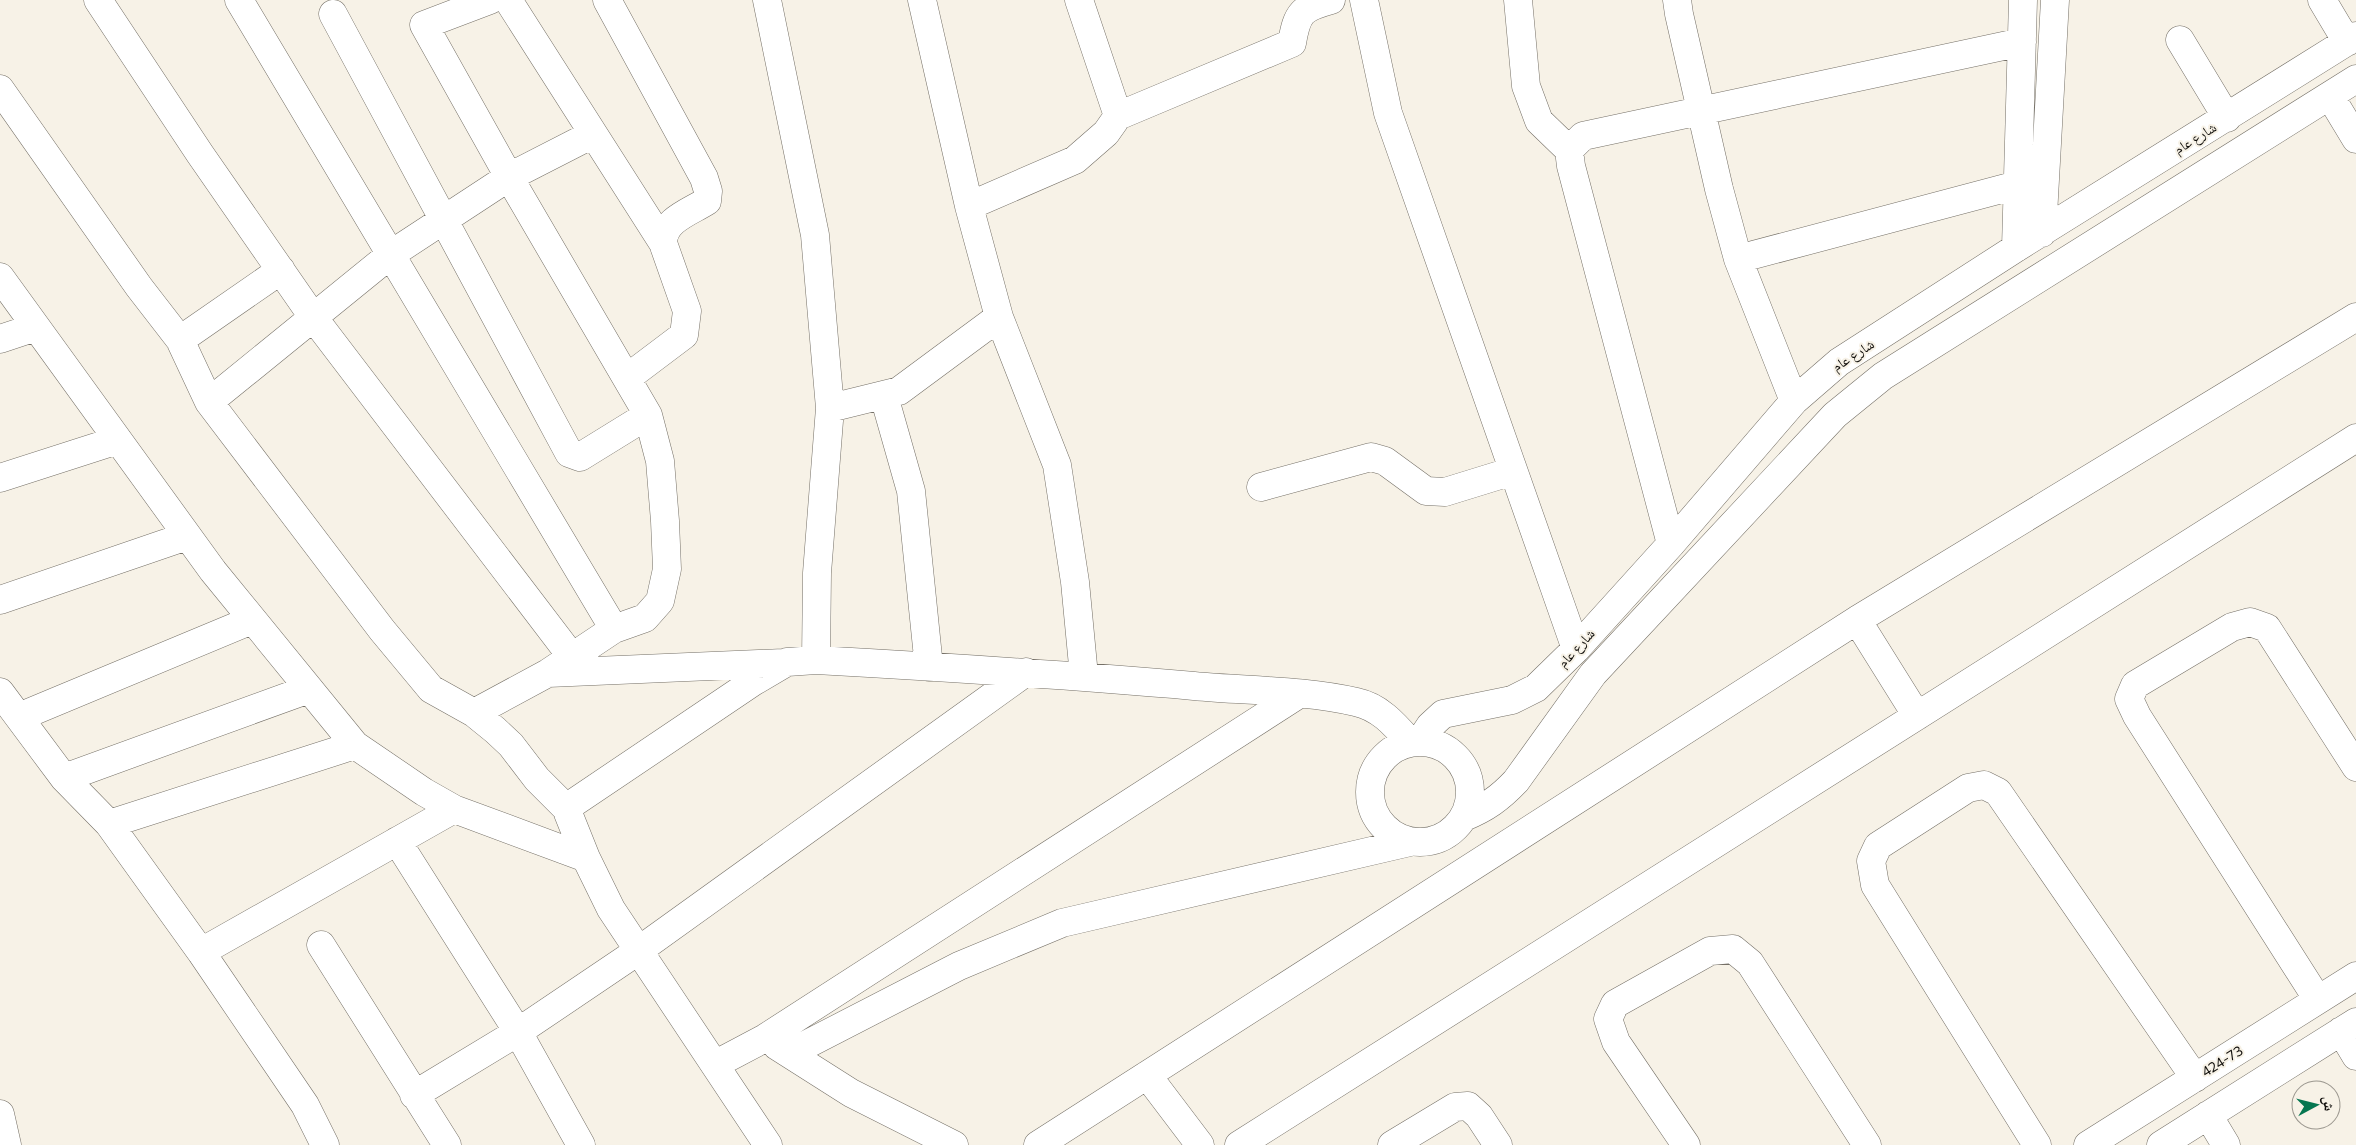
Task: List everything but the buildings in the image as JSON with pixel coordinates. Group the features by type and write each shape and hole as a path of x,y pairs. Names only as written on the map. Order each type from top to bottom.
{"street":[{"path":"98,0 200,154 313,317 572,657"},
{"path":"240,0 614,629"},
{"path":"474,713 548,673 614,629 645,618 660,601 667,569 660,461 648,415 509,177 424,24 490,0"},
{"path":"508,0 662,243 687,310 684,335 627,378"},
{"path":"607,0 704,178 708,191 708,201 671,223 663,232 662,243"},
{"path":"767,0 814,235 830,408 817,573 816,660"},
{"path":"922,0 969,206 999,317 1057,465 1076,582 1084,676"},
{"path":"1079,0 1118,116"},
{"path":"969,206 1075,160 1106,133 1118,116 1292,43 1300,14 1309,6 1331,0"},
{"path":"1364,0 1388,113 1576,649"},
{"path":"1518,0 1526,86 1539,121 1569,150 1571,166 1670,544"},
{"path":"1677,0 1678,14 1738,259 1794,401"},
{"path":"2016,248 2023,0"},
{"path":"2042,233 2055,0"},
{"path":"2322,0 2352,39"},
{"path":"333,14 569,453 580,457 648,415"},
{"name":"شارع عام","path":"1415,742 1443,714 1512,700 1536,688 1576,649 1794,401 1839,362 1915,315 2016,248 2352,39"},
{"path":"2180,40 2226,118"},
{"path":"1569,150 1583,136 2022,42"},
{"path":"790,1053 959,966 1062,923 1410,842 1432,842 1501,797 1516,781 1593,674 1835,415 1883,376 2356,79"},
{"path":"0,89 139,287 180,340 209,402 382,630 431,689 474,713 511,744 537,779 566,808 586,858 611,909 638,952 716,1064 768,1145"},
{"path":"2330,96 2356,139"},
{"path":"209,402 390,255 509,177 593,134"},
{"path":"1738,259 2017,185"},
{"path":"180,340 281,270"},
{"path":"0,277 187,536 252,620 354,745 424,792 454,809 586,858"},
{"path":"1915,315 1933,345"},
{"path":"830,408 899,391 999,317"},
{"path":"1038,1145 1857,620 2356,317"},
{"path":"0,339 36,327"},
{"path":"884,396 911,492 929,667"},
{"path":"1239,1145 2356,438"},
{"path":"0,478 118,440"},
{"path":"1261,487 1371,457 1385,460 1426,491 1445,492 1514,471"},
{"path":"0,600 187,536"},
{"path":"18,717 252,620"},
{"path":"1857,620 1917,716"},
{"path":"2318,1000 2137,716 2129,699 2135,685 2232,627 2250,622 2267,628 2356,767"},
{"path":"548,673 816,660 1084,676 1299,694 1358,702 1386,717 1415,742"},
{"path":"566,808 753,682 787,662"},
{"path":"414,1095 518,1032 638,952 1026,672"},
{"path":"64,778 309,689"},
{"path":"0,692 64,778 109,824 201,952 305,1105 325,1145"},
{"path":"716,1064 765,1038 1299,694"},
{"path":"1410,842 1392,834 1385,828 1378,820 1371,802 1371,783 1378,764 1391,750 1415,742 1440,745 1457,758 1468,776 1471,797 1458,825"},
{"path":"109,824 354,745"},
{"path":"2037,1145 1875,885 1871,861 1878,846 1968,788 1984,785 1998,792 2194,1078"},
{"path":"201,952 454,809"},
{"path":"1458,825 1484,859"},
{"path":"397,842 518,1032 581,1145"},
{"path":"321,945 447,1145"},
{"path":"1686,1145 1616,1042 1608,1019 1615,1004 1710,951 1733,949 1750,964 1867,1145"},
{"name":"424-73","path":"2088,1145 2356,976"},
{"path":"2161,1145 2348,1027 2356,1056"},
{"path":"765,1038 851,1093 954,1145"},
{"path":"1147,1075 1200,1145"},
{"path":"1392,1145 1456,1107 1468,1106 1479,1116 1498,1145"},
{"path":"0,1114 7,1145"},
{"path":"2208,1115 2226,1145"}]}
